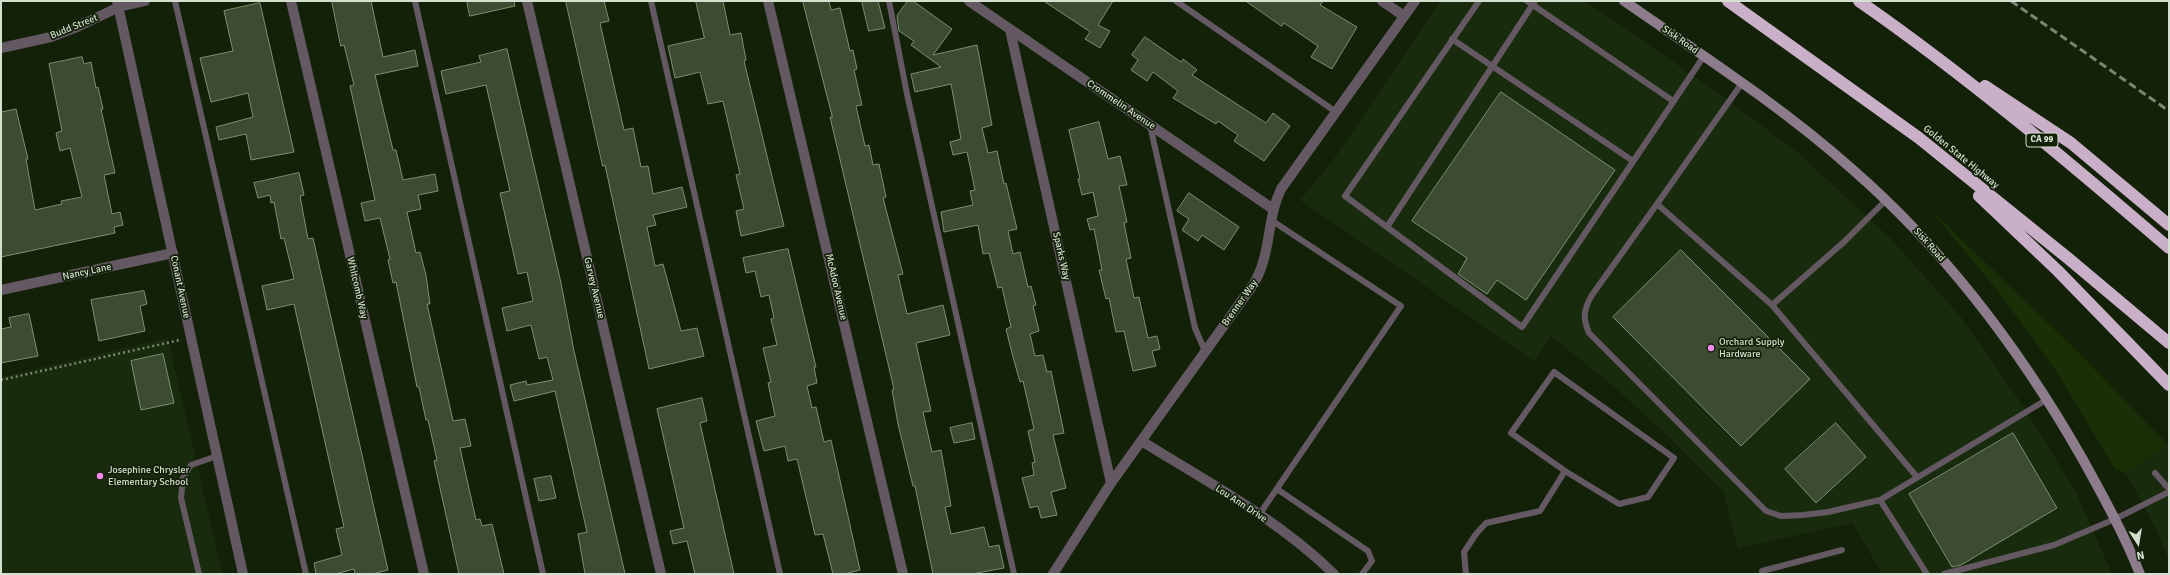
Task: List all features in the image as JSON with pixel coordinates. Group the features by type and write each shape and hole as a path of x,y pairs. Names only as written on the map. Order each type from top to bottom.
{"highway":[{"name":"Golden State Highway","path":"1728,1 1919,138 2069,259 2169,344"},
{"name":"CA 99","path":"1859,1 1910,36 2060,154 2169,248"},
{"path":"1910,36 2071,143 2169,225"},
{"path":"1919,138 2058,271 2169,385"}],"main road":[{"name":"Sisk Road","path":"1624,1 1742,83 1808,132 1886,200 1926,242 1994,324 2046,400 2115,519 2140,574"}],"street":[{"name":"Budd Street","path":"1,48 51,37 78,27 118,4 145,1"},
{"name":"Whitcomb Way","path":"291,1 424,574"},
{"name":"Garvey Avenue","path":"527,1 661,574"},
{"name":"McAdoo Avenue","path":"768,1 903,574"},
{"name":"Crommelin Avenue","path":"969,1 1273,209"},
{"path":"1382,1 1404,16"},
{"name":"Brenner Way","path":"1053,574 1111,483 1143,442 1205,350 1262,271 1267,254 1273,209 1281,189 1415,1"},
{"name":"Conant Avenue","path":"118,4 243,574"},
{"name":"Sparks Way","path":"1010,30 1111,483"},
{"name":"Nancy Lane","path":"1,290 173,253"},
{"name":"Lou Ann Drive","path":"1143,442 1259,515 1310,550 1334,574"}],"lane":[{"path":"175,1 306,574"},
{"path":"415,1 543,574"},
{"path":"650,1 780,574"},
{"path":"889,1 907,94 1014,574"},
{"path":"1176,1 1336,112"},
{"path":"1478,1 1345,196 1522,327 1704,56"},
{"path":"1527,1 1534,3 1673,101"},
{"path":"1387,227 1534,3"},
{"path":"1452,39 1633,161"},
{"path":"1742,83 1657,204 1641,224 1584,308 1584,321 1589,333 1766,511 1782,516 1828,512 1880,500 2046,400"},
{"path":"1150,124 1195,328 1205,350"},
{"path":"1772,305 1846,241 1886,200"},
{"path":"1657,204 1772,305 1917,477"},
{"path":"1259,515 1401,306 1271,220"},
{"path":"1554,372 1674,458 1648,497 1619,504 1565,471 1511,433 1554,372"},
{"path":"199,574 181,498 183,478 191,465 217,456"},
{"path":"1466,574 1464,552 1476,534 1486,523 1540,511 1565,471"},
{"path":"2155,473 2169,489"},
{"path":"1276,489 1368,551 1372,560 1362,574"},
{"path":"1944,574 2054,545 2115,519 2169,492"},
{"path":"1880,500 1928,574"},
{"path":"1763,574 1762,570 1842,550"}],"path":[{"path":"1,380 191,337"}],"shaded area":[{"path":"1440,1 1585,1 1717,92 1796,151 1891,239 1960,316 2019,400 2075,490 2112,574 1882,574 1853,523 1738,548 1723,491 1666,434 1610,383 1551,336 1534,361 1300,200 1334,159"},
{"path":"1928,207 2078,352 2168,445 2126,473 2115,469 2059,375 1998,291"},
{"name":"Josephine Chrysler Elementary School","path":"168,338 222,574 1,574 1,377"},
{"path":"2168,445 2169,561 2157,531 2126,473"}],"building":[{"path":"332,1 371,1 383,57 415,50 418,66 375,75 393,150 396,150 403,180 435,174 438,191 418,195 421,209 407,212 416,253 420,252 426,275 430,304 427,304 453,421 465,419 471,446 460,448 476,520 480,519 482,526 492,524 504,574 459,574 434,461 437,460 419,387 417,387 396,282 393,283 388,260 390,259 380,218 365,221 361,203 375,200 350,86 354,85 344,45 341,46"},
{"path":"467,1 514,1 515,6 470,16"},
{"path":"566,1 604,1 609,21 600,23 624,130 633,128 641,167 648,166 653,194 682,187 687,207 653,215 656,225 647,227 655,266 663,264 681,331 697,328 704,356 649,369 605,165 603,166"},
{"path":"696,1 723,1 730,35 741,33 746,60 744,61 784,226 741,236 736,211 744,209 736,175 740,174 723,101 708,104 700,72 675,78 668,46 704,38"},
{"path":"803,1 829,1 831,10 840,8 850,51 853,50 857,69 854,70 862,105 856,106 865,146 869,145 873,165 879,164 886,197 883,198 903,274 898,275 907,314 943,305 950,335 916,343 931,411 923,412 932,452 941,450 951,506 945,507 951,534 984,527 989,547 999,545 1004,568 972,574 933,574 915,486 913,486 898,424 892,390 894,389 830,117 832,117"},
{"path":"862,1 878,1 885,28 869,31"},
{"path":"908,1 913,1 952,29 933,55 977,45 992,125 982,128 988,153 997,151 1004,184 1006,183 1017,229 1008,231 1013,254 1020,252 1028,287 1031,286 1036,305 1033,306 1039,331 1030,334 1035,356 1043,355 1047,372 1051,371 1064,433 1053,435 1066,488 1051,492 1057,515 1041,518 1038,506 1030,508 1022,478 1034,475 1032,463 1035,462 1028,431 1034,429 1023,381 1020,382 1006,329 1011,327 1002,287 998,288 989,253 983,254 978,225 944,232 941,212 973,205 970,191 975,190 967,152 953,155 950,142 961,139 951,84 915,92 911,74 941,67 911,45 914,41 899,31 897,16"},
{"path":"1044,1 1113,1 1098,25 1110,31 1100,48 1085,39 1090,32"},
{"path":"1246,1 1323,1 1320,5 1357,27 1332,69 1311,57 1318,46 1284,23 1282,26"},
{"path":"260,3 294,152 251,160 246,134 219,140 216,127 253,117 248,93 211,102 200,58 233,51 224,11"},
{"path":"1145,37 1181,62 1183,59 1197,70 1192,75 1266,123 1273,113 1290,126 1264,161 1234,141 1238,135 1218,121 1216,124 1173,98 1178,91 1153,72 1147,81 1131,70 1138,60 1132,55"},
{"path":"507,49 561,283 574,351 625,574 585,574 578,534 587,532 555,391 514,401 510,385 526,381 527,385 553,380 547,357 539,359 531,325 507,331 502,308 533,301 527,272 518,274 500,193 510,191 486,85 446,94 441,71 481,62 479,56"},
{"path":"82,57 84,64 91,62 96,88 98,87 103,109 101,109 115,173 104,175 112,214 120,212 123,225 114,227 115,233 1,257 1,112 16,109 28,159 26,159 35,210 62,204 61,201 82,197 70,148 60,151 56,133 62,131 49,64"},
{"path":"1501,92 1615,170 1526,300 1497,280 1487,294 1458,274 1467,258 1412,221"},
{"path":"1099,122 1108,159 1120,156 1127,185 1119,186 1127,222 1124,223 1131,258 1126,259 1134,298 1139,297 1148,338 1157,336 1160,349 1152,351 1156,366 1133,371 1124,331 1116,332 1109,298 1106,299 1099,270 1102,270 1094,229 1090,230 1087,219 1098,216 1093,192 1082,195 1069,130"},
{"path":"299,173 304,195 300,196 308,239 313,238 388,570 372,574 355,574 354,569 335,574 316,574 314,563 342,555 336,529 344,527 294,304 267,310 262,286 294,279 284,238 281,239 274,202 271,203 270,195 258,198 254,183"},
{"path":"1189,193 1239,227 1224,250 1202,235 1198,241 1182,230 1189,219 1177,211"},
{"path":"788,249 816,367 814,367 817,383 807,386 812,408 816,407 824,442 831,440 860,570 844,574 833,574 823,534 815,535 797,459 788,461 785,446 764,451 756,421 775,416 768,383 771,382 763,348 777,345 771,319 774,318 769,295 761,297 755,271 746,273 743,258"},
{"name":"Orchard Supply Hardware","path":"1681,250 1810,379 1741,446 1613,317"},
{"path":"144,291 147,304 140,306 145,331 99,341 91,300"},
{"path":"29,314 38,356 1,363 1,329 11,327 9,318"},
{"path":"163,354 174,403 141,410 131,361"},
{"path":"702,398 707,421 700,423 734,574 695,574 687,541 673,544 670,531 684,528 657,409"},
{"path":"972,423 975,439 954,443 950,428"},
{"path":"1836,423 1866,457 1816,503 1785,469"},
{"path":"2013,433 2057,508 1961,565 1952,567 1909,494"},
{"path":"551,476 556,498 539,501 534,479"}],"railway":[{"path":"2011,1 2169,111"}],"place":[{"name":"Orchard Supply Hardware","path":"1711,348"},
{"name":"Josephine Chrysler Elementary School","path":"100,476"}]}
